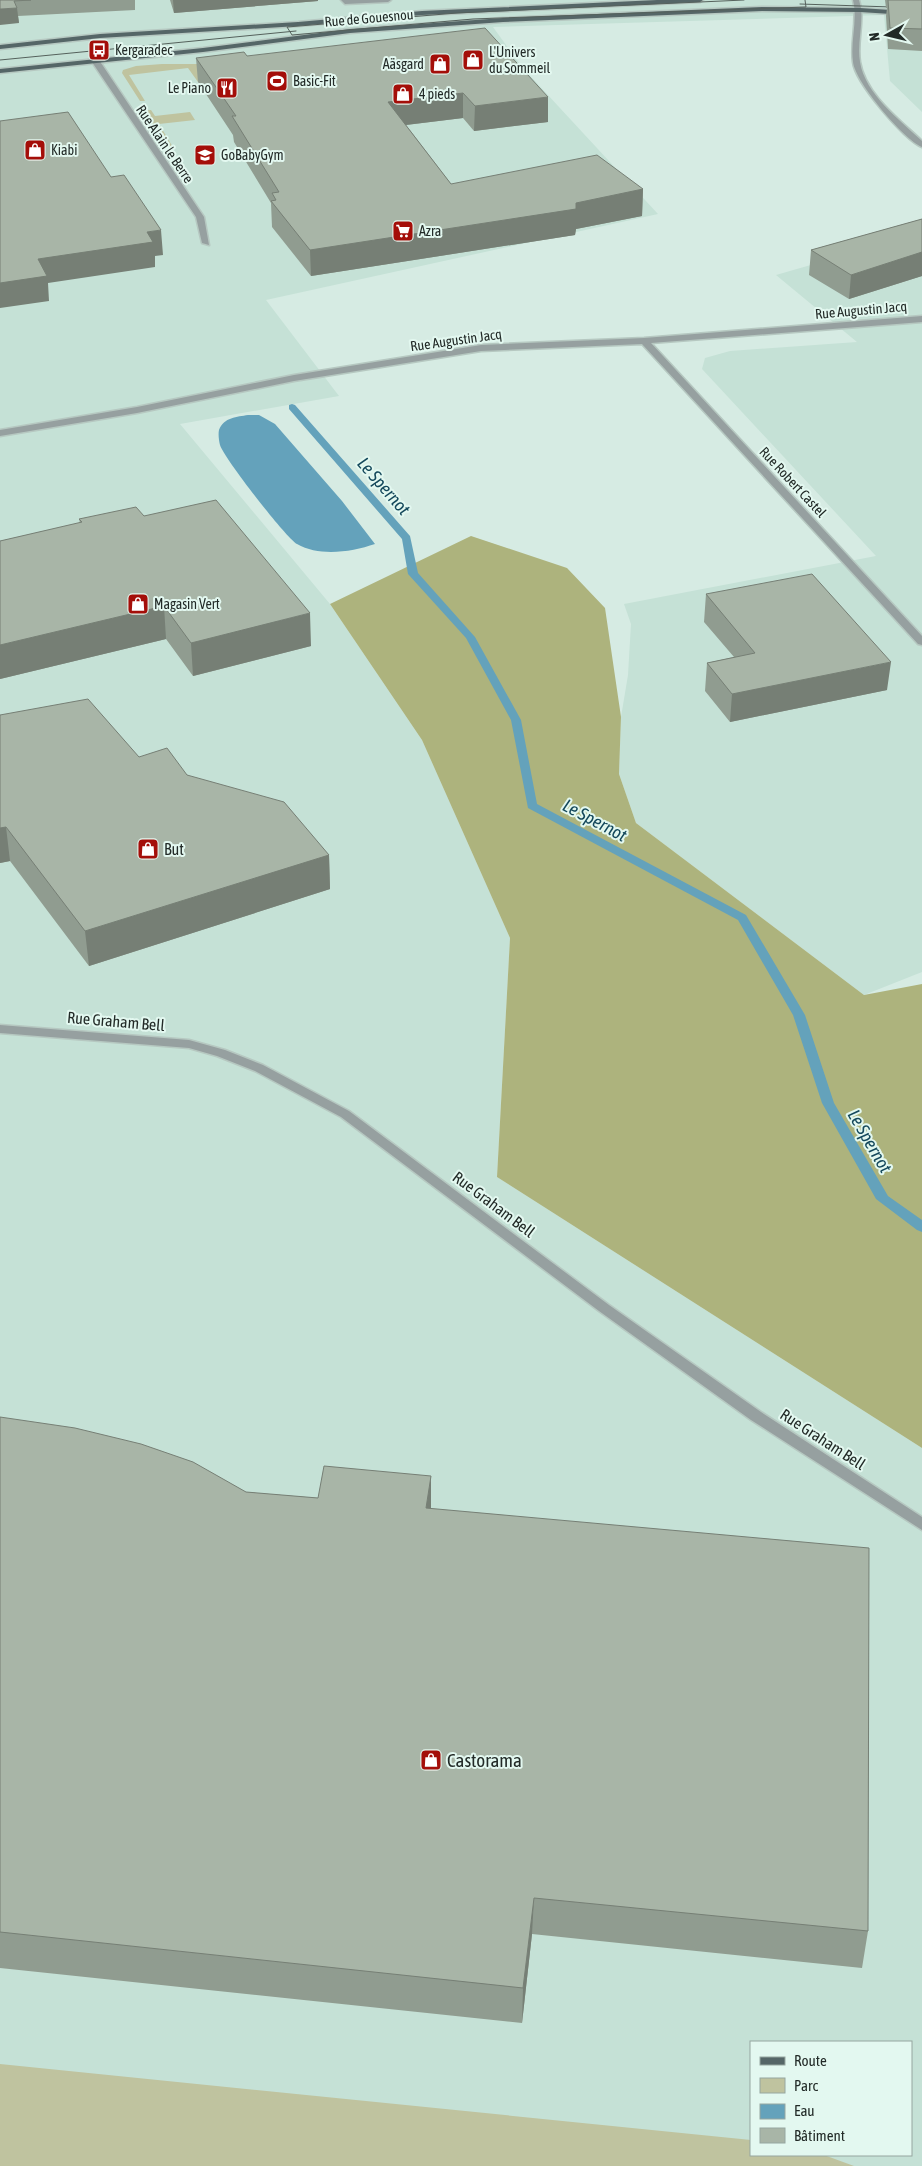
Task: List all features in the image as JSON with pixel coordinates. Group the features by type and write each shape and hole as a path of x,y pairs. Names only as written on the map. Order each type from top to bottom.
{"main road":[{"name":"Rue de Gouesnou","path":"0,47 100,36 298,24 422,13 700,0"},
{"name":"Rue de Gouesnou","path":"0,71 96,62 350,31 472,22 762,9 860,10 922,14"}],"street":[{"path":"344,0 345,2 388,0"},
{"path":"856,0 860,10 856,63 872,96 922,145"},
{"name":"Rue Alain le Berre","path":"96,62 200,217 206,243"},
{"name":"Rue Augustin Jacq","path":"0,433 137,410 294,378 481,348 644,341 922,319"},
{"name":"Rue Robert Castel","path":"644,341 922,642"},
{"name":"Rue Graham Bell","path":"0,1029 189,1044 229,1056 305,1091 345,1114 604,1308 756,1416 922,1524"}],"shaded area":[{"path":"0,0 922,0 922,112 890,81 884,15 493,27 522,67 658,214 266,300 339,396 180,424 330,604 422,740 510,938 497,1177 922,1448 922,2166 0,2166"},
{"path":"922,233 922,972 864,995 636,823 619,774 621,717 628,675 631,624 624,604 876,556 702,369 705,358 730,351 857,342 776,275"}],"green space":[{"path":"206,64 224,79 198,82 188,68 129,75 145,101 140,101 122,73 123,70 136,66"},
{"path":"151,110 155,116 190,112 195,120 159,124 174,149 167,150 142,111"},
{"path":"471,536 567,568 605,608 621,717 619,774 636,823 864,995 922,984 922,1448 497,1177 510,938 422,740 330,604"},
{"path":"0,2064 750,2140 750,2156 827,2156 854,2166 0,2166"}],"water":[{"path":"259,415 275,424 342,501 375,544 346,551 325,552 306,548 291,539 243,480 220,445 219,430 224,422 231,418"}],"building":[{"path":"0,0 31,0 14,1 17,8 0,9"},
{"path":"888,0 922,0 922,29 890,28"},
{"path":"485,28 548,97 475,106 463,93 388,102 451,184 597,155 643,189 576,203 576,209 310,250 271,201 276,200 272,193 279,192 232,116 236,116 196,58 244,52 247,56"},
{"path":"68,112 111,177 124,175 161,230 147,232 153,242 38,259 47,276 0,283 0,121"},
{"path":"922,219 922,252 851,275 811,250"},
{"name":"Magasin Vert","path":"216,500 310,613 191,643 164,606 0,645 0,541 82,522 79,519 136,507 144,516"},
{"path":"812,574 891,662 732,694 707,663 755,653 706,594"},
{"name":"But","path":"88,699 139,757 167,748 187,775 284,802 329,855 85,931 6,827 0,828 0,715"},
{"name":"Castorama","path":"0,1417 75,1428 141,1444 193,1462 246,1492 318,1498 324,1466 431,1476 426,1508 869,1548 868,1931 534,1898 523,1988 0,1932"}],"waterway":[{"name":"Le Spernot","path":"292,407 407,538 413,574 470,637 516,720 532,806 742,918 799,1015 828,1103 883,1199 922,1227"}],"tram line":[{"path":"290,32 287,27 457,13 744,0"},
{"path":"805,0 806,4"},
{"path":"800,4 806,4"},
{"path":"290,32 292,35 473,19 806,7 806,4"},
{"path":"806,4 922,8"},
{"path":"290,32 296,31"},
{"path":"0,60 290,32"}],"place":[{"name":"Kergaradec","path":"99,50"},
{"name":"L'Univers du Sommeil","path":"473,60"},
{"name":"Aäsgard","path":"440,64"},
{"name":"Basic-Fit","path":"277,81"},
{"name":"Le Piano","path":"227,88"},
{"name":"4 pieds","path":"403,94"},
{"name":"Kiabi","path":"35,150"},
{"name":"GoBabyGym","path":"205,155"},
{"name":"Azra","path":"403,231"},
{"name":"Magasin Vert","path":"138,604"},
{"name":"But","path":"148,849"},
{"name":"Castorama","path":"431,1760"}]}
